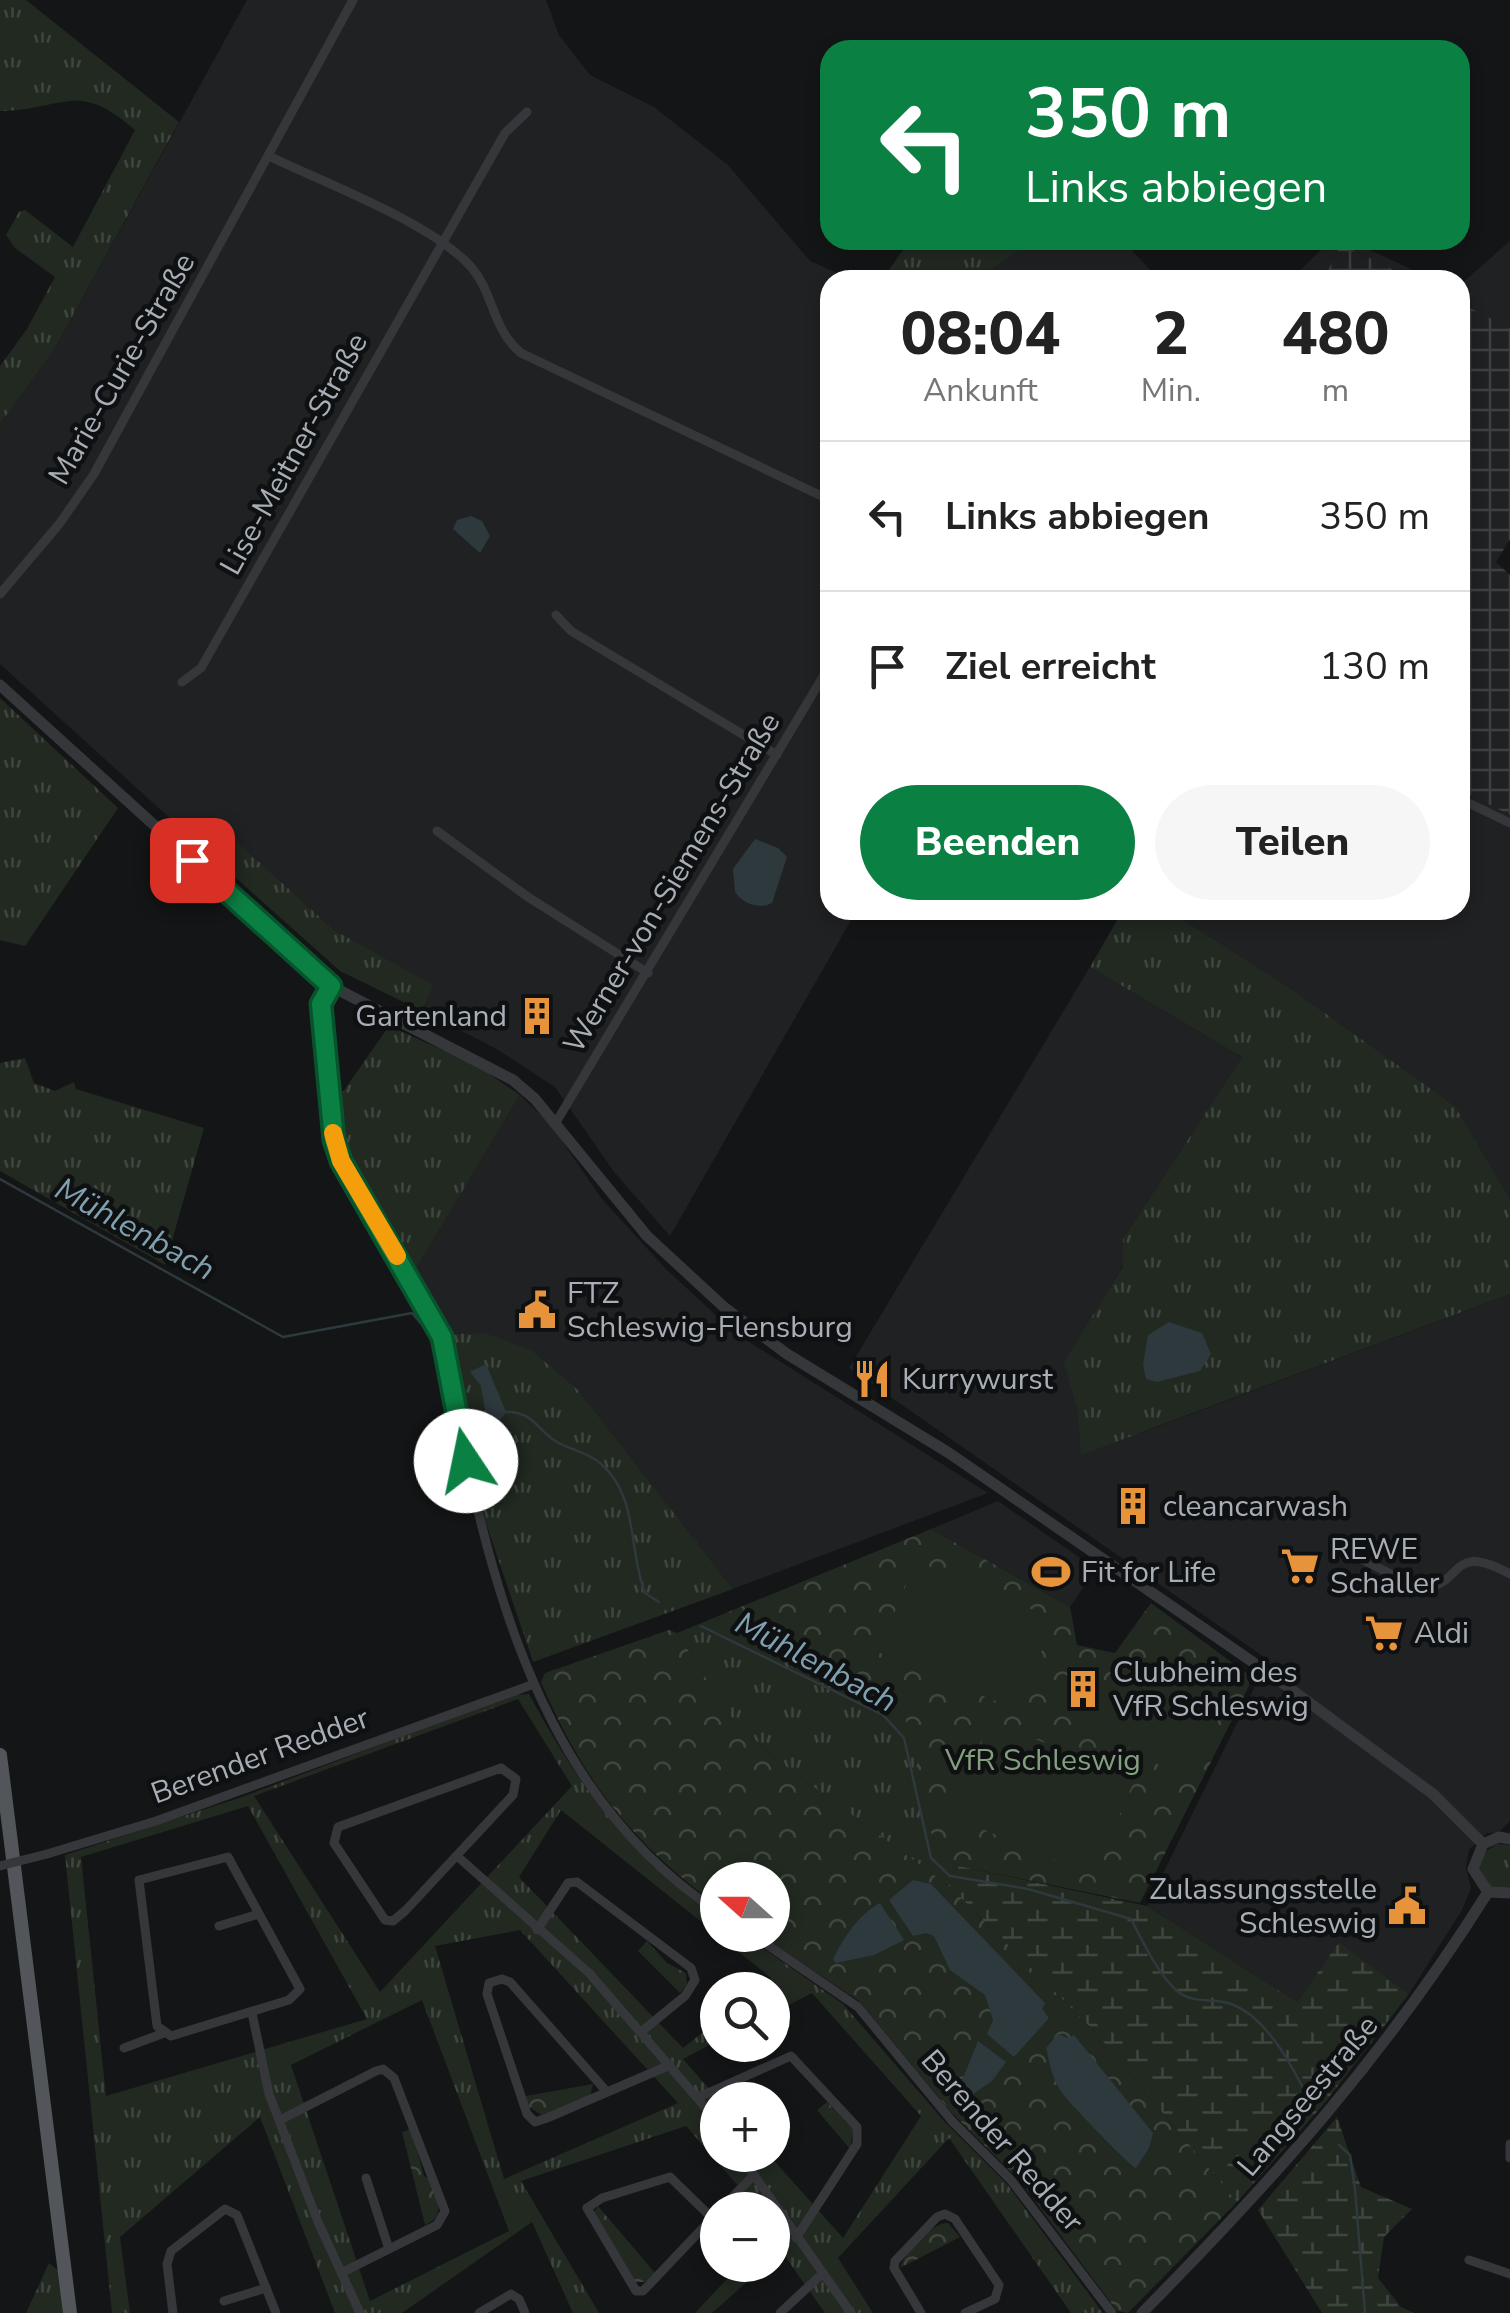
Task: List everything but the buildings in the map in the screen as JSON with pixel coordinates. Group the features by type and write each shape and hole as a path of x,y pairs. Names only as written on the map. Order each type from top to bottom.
{"main road":[{"path":"0,1755 70,2313"}],"street":[{"name":"Marie-Curie-Straße","path":"0,594 60,524 94,474 354,0"},
{"name":"Lise-Meitner-Straße","path":"182,682 201,668 505,133 527,112"},
{"path":"269,156 442,244 473,269 498,330 521,353 820,495"},
{"path":"556,615 570,632 777,755"},
{"name":"Werner-von-Siemens-Straße","path":"555,1124 820,683"},
{"path":"0,685 331,986 496,1068 534,1098 647,1236 724,1308 787,1354 933,1443 1273,1676 1434,1794 1483,1844"},
{"path":"1470,804 1510,823"},
{"path":"438,831 528,897 648,973"},
{"path":"331,986 321,1004 334,1140 341,1161 442,1337 480,1524 534,1684 571,1762 596,1799 650,1858 700,1898"},
{"path":"1348,1552 1418,1588 1431,1588 1471,1560 1482,1558 1510,1574"},
{"name":"Berender Redder","path":"0,1866 156,1821 534,1684"},
{"path":"501,1768 508,1770 516,1779 513,1794 457,1856 406,1910 393,1921 385,1920 334,1843 334,1833 338,1826 380,1810 501,1768"},
{"path":"1483,1844 1510,1839"},
{"path":"1483,1844 1473,1870 1488,1892 1510,1894"},
{"path":"457,1856 511,1909 588,1973 699,2097 790,2056 857,2126 857,2144 796,2238"},
{"path":"228,1857 259,1914 300,1989 297,1996 171,2036 164,2033 158,2026 139,1880 228,1857"},
{"path":"537,1930 561,1890 568,1882 577,1882 691,1968 695,1980 684,1996 641,2032"},
{"name":"Langseestraße","path":"1142,2313 1256,2196 1355,2083 1418,2001 1488,1892"},
{"path":"219,1926 259,1914"},
{"name":"Berender Redder","path":"777,1952 858,2007 928,2094 1011,2180 1112,2313"},
{"path":"607,2092 510,1982 489,1983 487,1994 527,2114 535,2122 670,2066"},
{"path":"252,2012 269,2094 360,2313"},
{"path":"124,2048 164,2033"},
{"path":"280,2120 376,2071 383,2070 394,2078 445,2211 437,2225 341,2273"},
{"path":"1510,2144 1510,2158"},
{"path":"752,2172 851,2313"},
{"path":"737,2192 754,2175"},
{"path":"670,2177 716,2213 643,2290 636,2291 587,2208 602,2198 670,2177"},
{"path":"366,2178 390,2249"},
{"path":"173,2313 166,2264 171,2251 225,2209 237,2215 276,2313"},
{"path":"920,2313 894,2268 895,2261 937,2217 946,2214 955,2219 999,2285 995,2299 965,2313"},
{"path":"1469,2260 1510,2274"},
{"path":"780,2313 823,2273"},
{"path":"224,2302 266,2288"},
{"path":"479,2313 511,2294 520,2299 526,2313"}],"shaded area":[{"path":"247,0 546,0 559,35 590,75 654,107 728,165 810,261 830,270 820,270 820,920 851,920 670,1236 614,1172 555,1087 495,1048 422,1011 432,985 334,930 233,838 217,861 0,664 0,424 54,350"},
{"path":"1510,241 1510,328 1470,308 1470,276"},
{"path":"1020,250 1132,250 1150,270 991,270"},
{"path":"1321,250 1338,250 1328,270 1300,270"},
{"path":"1338,250 1353,250 1394,270 1328,270"},
{"path":"1353,250 1370,250 1413,270 1394,270"},
{"path":"1470,308 1510,328 1510,539 1496,562 1510,575 1510,815 1470,795"},
{"path":"471,516 482,521 490,536 480,553 453,529 457,520"},
{"path":"1470,795 1510,815 1510,1199 1455,1106 1287,986 1184,920 1470,920"},
{"path":"755,839 778,848 787,857 772,903 762,906 746,902 735,892 733,869"},
{"path":"1090,967 1242,1057 1123,1239 1123,1265 1066,1360 1177,1283 1265,1325 1141,1433 1510,1294 1510,1821 1498,1833 1487,1833 1469,1850 1466,1868 1471,1888 1462,1910 1409,1994 1339,1942 1297,2002 1147,1906 1268,1660 849,1368"},
{"path":"520,1095 551,1125 602,1199 664,1267 735,1333 988,1493 733,1589 579,1391 485,1333 446,1334 413,1274"},
{"path":"1169,1322 1202,1333 1211,1354 1200,1371 1157,1382 1146,1379 1143,1365 1148,1335"},
{"path":"486,1364 506,1412 500,1420 485,1410 481,1386 470,1372"},
{"path":"998,1501 1096,1569 1070,1607 931,1529"},
{"path":"913,1880 931,1884 1045,2003 1042,2010 1049,2018 1014,2057 987,2034 993,2020 985,1995 950,1970 934,1936 913,1936 889,1900"},
{"path":"880,1903 904,1940 874,1955 836,1963 833,1959 852,1927"},
{"path":"1058,2034 1068,2038 1074,2035 1153,2133 1136,2168 1059,2088 1046,2048"},
{"path":"978,2041 1006,2062 992,2081 966,2099 960,2086"}],"green space":[{"path":"0,0 26,0 179,122 54,350 0,424 0,366 27,329 55,277 15,248 6,235 19,212 25,210 73,247 135,130 99,105 84,101 0,111"},
{"path":"903,250 1020,250 991,270 889,270"},
{"path":"0,698 118,808 25,946 0,940"},
{"path":"233,838 334,930 433,985 422,1011 340,971 217,861"},
{"path":"1117,920 1184,920 1287,986 1455,1106 1510,1199 1510,1294 1081,1455 1078,1412 1064,1362 1123,1266 1123,1239 1242,1057 1090,967"},
{"path":"389,1026 476,1065 520,1095 413,1274 347,1160 333,1106"},
{"path":"25,1058 34,1083 55,1091 74,1082 76,1089 204,1128 165,1265 0,1171 0,1063"},
{"path":"485,1333 531,1350 579,1391 733,1589 533,1662 485,1520 446,1334"},
{"name":"VfR Schleswig","path":"931,1529 1070,1607 1077,1645 1115,1653 1151,1603 1249,1675 1249,1686 1140,1903 959,1866 942,1851 931,1833 910,1730 900,1710 716,1617"},
{"path":"916,1561 1055,1619 1017,1710 878,1652"},
{"path":"716,1617 900,1710 916,1751 931,1833 942,1851 959,1866 950,1887 777,1760 732,1719 677,1633"},
{"path":"669,1630 677,1633 732,1719 777,1760 950,1887 1094,2031 1237,2202 1128,2313 1117,2311 1020,2181 950,2111 859,2001 786,1952 790,1952 790,1862 700,1862 700,1892 635,1833 592,1779 541,1682 545,1673"},
{"path":"1140,1659 1223,1711 1181,1779 1098,1727"},
{"path":"529,1694 568,1760 609,1818 658,1869 700,1904 700,1921 561,1810 519,1877 683,2048 700,2034 700,2050 683,2059 703,2082 700,2082 700,2142 686,2126 521,2181 599,2313 573,2313 532,2222 402,2313 335,2313 260,2117 120,2237 130,2313 112,2313 65,1855 245,1796 511,1695","holes":["518,1699 572,1786 380,1992 254,1796","248,1806 367,2019 106,2096 81,1857","520,1930 678,2103 504,2179 435,1946","422,2000 509,2231 370,2301 291,2065"]},
{"path":"991,1720 1134,1781 1094,1876 951,1816"},
{"path":"1497,1844 1510,1845 1510,1888 1491,1888 1478,1868 1483,1853"},
{"path":"959,1866 1147,1906 1297,2002 1339,1942 1409,1994 1323,2105 1237,2202 1094,2031 950,1887"},
{"path":"647,1941 667,1963 686,1973 687,1984 680,1993 638,1951"},
{"path":"738,1952 768,1952 843,2004 944,2121 1007,2184 1103,2313 1071,2313 949,2138 838,2258 873,2313 825,2313 790,2263 790,2192 743,2192 726,2172 784,2172 843,2238 921,2116 812,1993 790,2004 790,1972 764,1972"},
{"path":"593,2084 590,2096 543,2116 528,2106 526,2096"},
{"path":"827,2102 853,2129 850,2149 817,2110"},
{"path":"1337,2117 1361,2187 1412,2209 1384,2237 1378,2278 1401,2307 1414,2313 1322,2313 1258,2210"},
{"path":"411,2129 424,2176 430,2179 438,2205 436,2216 425,2225 402,2132"},
{"path":"598,2206 655,2273 645,2282 633,2282 594,2212"},
{"path":"948,2223 960,2237 900,2268 919,2240"},
{"path":"49,2263 59,2271 63,2313 26,2313"},
{"path":"724,2282 747,2282 712,2313 695,2313"}],"waterway":[{"name":"Mühlenbach","path":"0,1179 283,1337 412,1313 433,1338 440,1369 446,1372"},
{"name":"Mühlenbach","path":"506,1412 529,1418 557,1442 595,1459 612,1476 627,1507 645,1593 659,1602"},
{"name":"Mühlenbach","path":"701,1626 883,1715 904,1738 931,1858 950,1876 1028,1889 1131,1919 1157,1966 1176,1990 1195,1999 1228,2003 1255,2018 1287,2059 1310,2102"},
{"name":"Mühlenbach","path":"1339,2145 1350,2155 1365,2313"}],"slow traffic":[{"path":"333,1133 341,1161 397,1256"}],"place":[{"name":"Gartenland","path":"537,1016"},
{"name":"FTZ Schleswig-Flensburg","path":"537,1310"},
{"name":"Kurrywurst","path":"872,1379"},
{"name":"cleancarwash","path":"1133,1506"},
{"name":"REWE Schaller","path":"1300,1566"},
{"name":"Fit for Life","path":"1051,1572"},
{"name":"Aldi","path":"1384,1633"},
{"name":"Clubheim des VfR Schleswig","path":"1083,1689"},
{"name":"Zulassungsstelle Schleswig","path":"1407,1906"}],"route":[{"path":"192,860 331,986 321,1004 334,1140 341,1161 442,1337 466,1461"}]}
